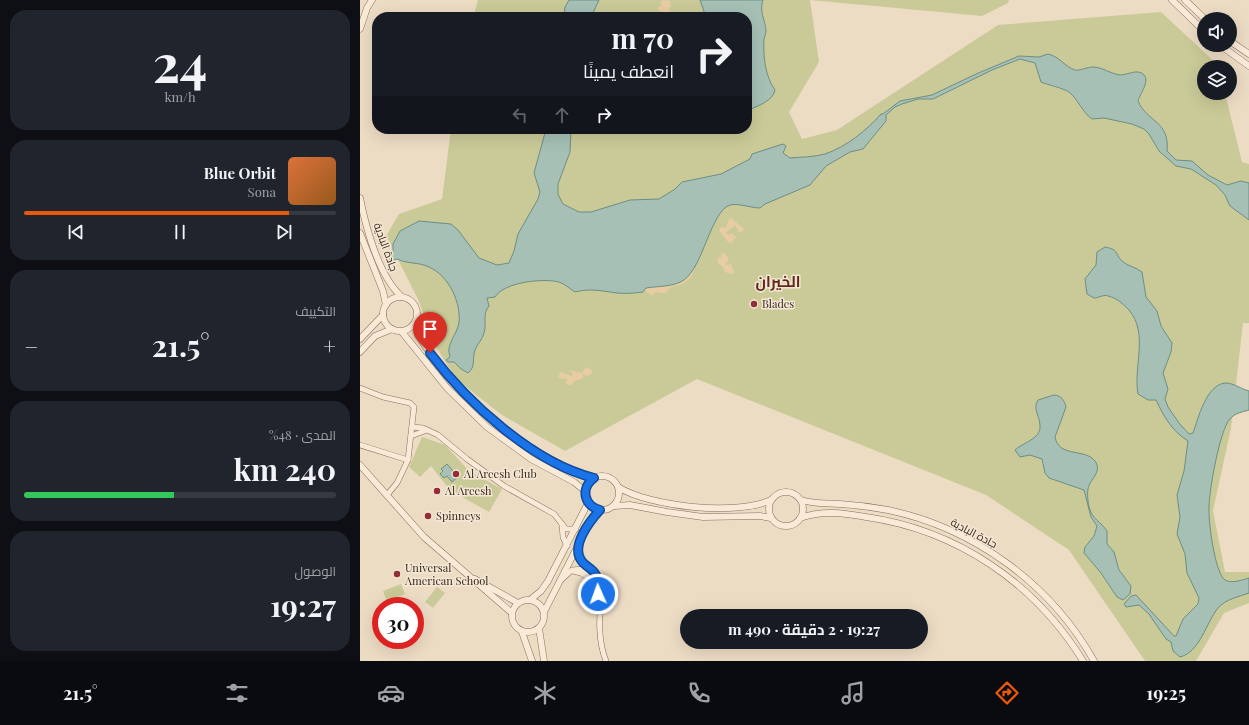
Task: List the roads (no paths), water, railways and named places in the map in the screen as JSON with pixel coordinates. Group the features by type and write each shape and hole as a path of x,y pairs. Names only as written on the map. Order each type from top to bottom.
{"street":[{"path":"360,29 367,8 372,0"},
{"path":"1172,0 1197,24"},
{"path":"1185,0 1198,12"},
{"path":"1237,46 1249,54"},
{"path":"1230,52 1249,66"},
{"name":"جادة البادية","path":"360,198 370,235 382,268 392,288 402,298"},
{"name":"جادة البادية","path":"360,233 383,292 386,305"},
{"path":"360,339 383,315 386,305 395,298 409,300 416,308 418,315 416,322 409,330 402,332 392,329 385,322 383,315"},
{"path":"416,322 419,335 430,353 456,384 483,411 512,435 571,471 594,478 607,476 614,480 620,495 614,506"},
{"path":"360,352 375,336 392,329"},
{"path":"402,332 447,388 487,427 531,459 574,482 585,491 588,503 593,508 600,510 608,509 614,506 630,505 703,517 760,516 771,518 777,523 785,526 795,523 800,518 803,511 801,500 794,494 786,492 778,493 771,500 751,507 698,507 635,496 618,487"},
{"path":"360,388 383,397 412,404 414,409 408,460 398,481 386,493"},
{"path":"412,427 428,430 441,437 462,456 508,489 554,514 567,529 576,529"},
{"path":"411,436 428,430"},
{"path":"360,445 408,460"},
{"path":"360,465 424,537 512,613"},
{"path":"585,491 589,482 594,478"},
{"path":"771,500 769,510 771,518"},
{"name":"جادة البادية","path":"801,500 887,510 924,520 958,534 994,554 1030,582 1061,614 1094,661"},
{"path":"474,579 480,580 502,595 518,603 530,600 545,586 576,529 588,503"},
{"path":"522,632 531,632 539,628 544,621 544,612 559,581 591,521 600,510"},
{"name":"جادة البادية","path":"800,518 822,512 862,516 897,523 931,533 972,552 1021,587 1053,618 1083,661"},
{"path":"562,524 563,537 567,546"},
{"path":"931,533 940,533 952,537 958,534"},
{"path":"579,543 581,560 595,573 601,594 600,610 602,642 606,661"},
{"path":"559,581 570,572 578,568 583,569 591,578 601,594"},
{"path":"530,600 540,606 544,612"},
{"path":"518,603 512,613 512,622 522,632 532,661"},
{"path":"539,628 544,661"}],"place":[{"name":"Blades","path":"754,304"},
{"name":"Al Areesh Club","path":"456,474"},
{"name":"Al Areesh","path":"437,491"},
{"name":"Spinneys","path":"428,516"},
{"name":"Universal American School","path":"397,574"}],"district":[{"name":"الخيران","path":"778,282"}]}
